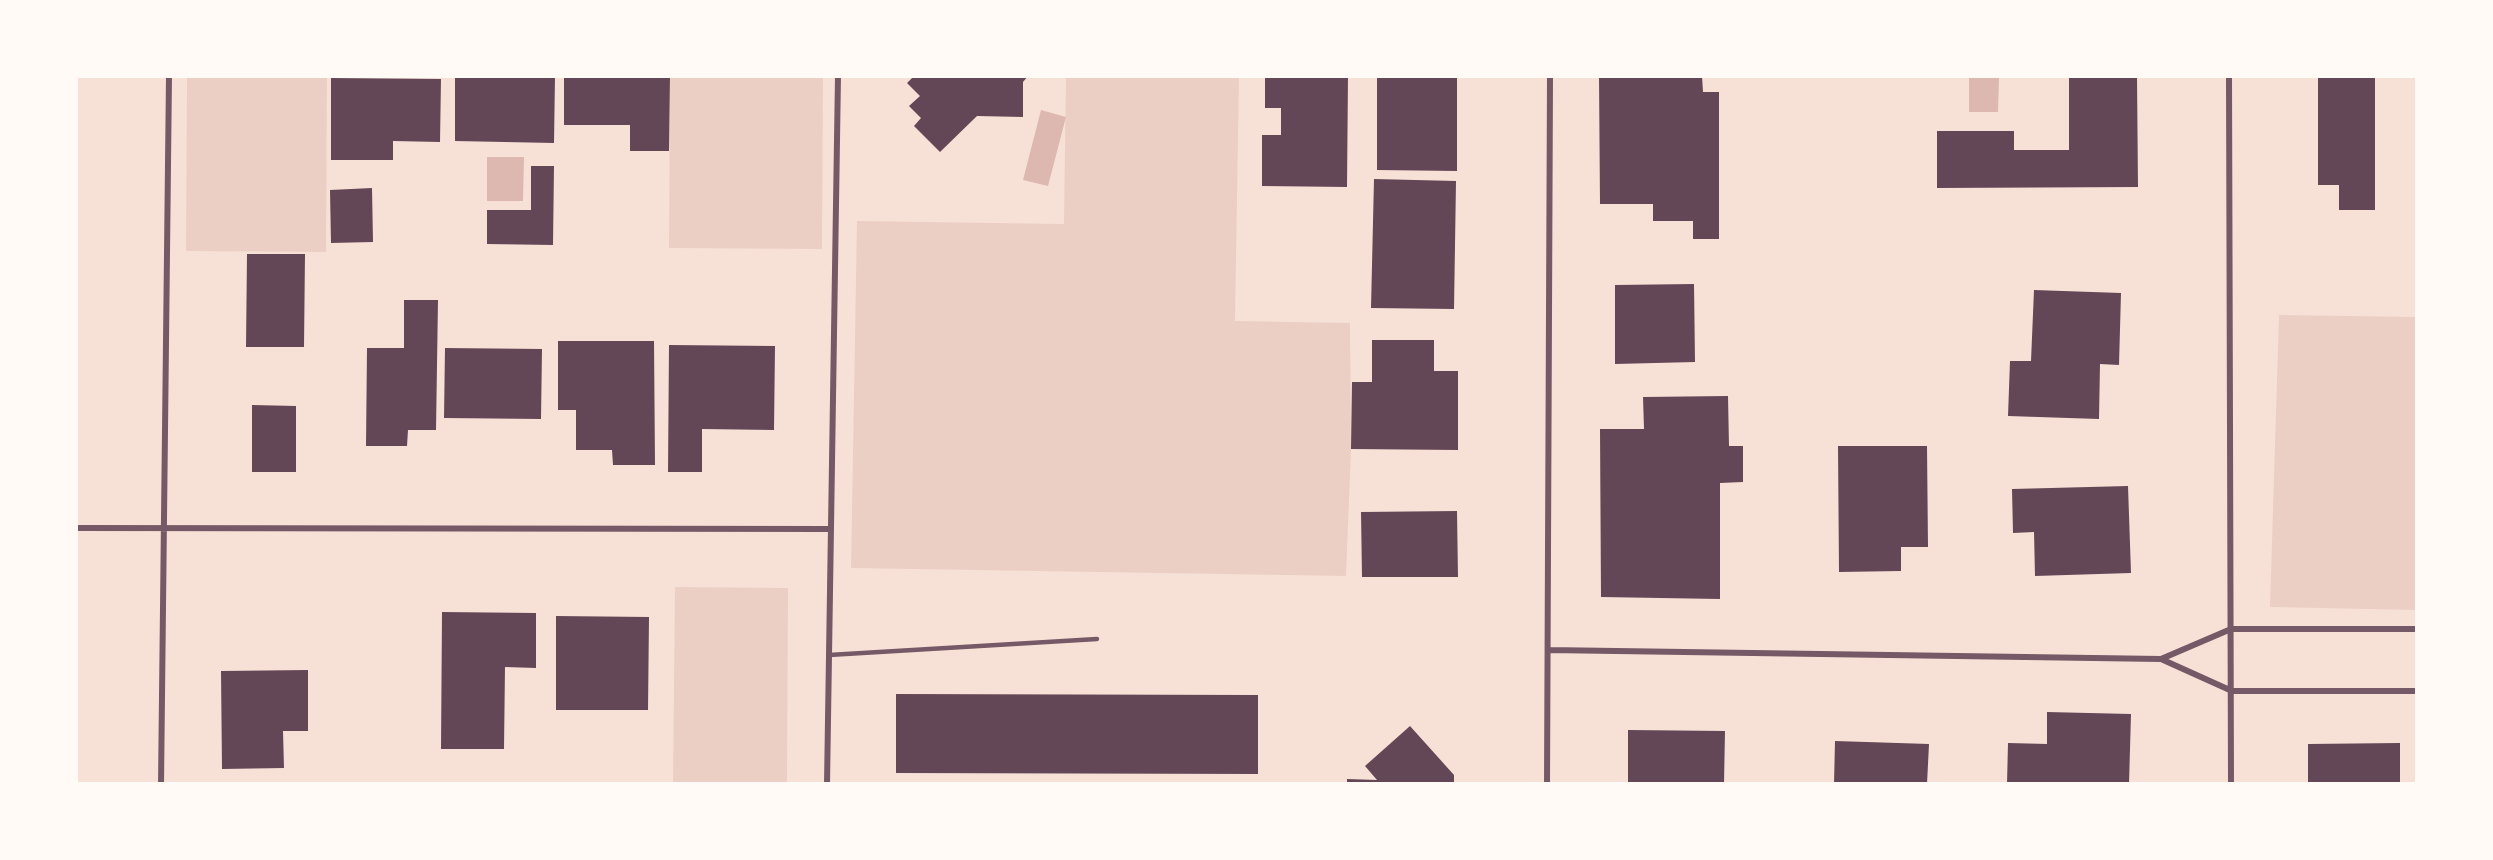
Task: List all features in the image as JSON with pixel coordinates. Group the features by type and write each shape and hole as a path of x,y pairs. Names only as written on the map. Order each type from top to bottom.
{"street":[{"path":"161,783 169,76"},
{"path":"827,783 838,76"},
{"path":"1547,783 1550,76"},
{"path":"2229,76 2231,783"},
{"path":"76,528 831,529"},
{"path":"2161,659 2231,628 2416,629"},
{"path":"1548,650 2161,659 2232,691 2416,692"}],"lane":[{"path":"829,655 1097,639"}],"shaded area":[{"path":"187,77 327,77 326,252 186,251"},
{"path":"670,77 823,77 822,249 669,248"},
{"path":"1066,77 1239,77 1235,321 1350,323 1351,449 1346,576 851,568 857,221 1064,224"},
{"path":"1969,77 1999,77 1998,112 1969,112"},
{"path":"1041,110 1066,117 1048,186 1023,180"},
{"path":"487,157 524,157 523,201 487,201"},
{"path":"2279,315 2416,317 2416,610 2270,607"},
{"path":"675,587 788,588 787,783 673,783"}],"building":[{"path":"455,76 555,76 554,143 455,141"},
{"path":"564,76 670,76 669,151 630,151 630,125 564,125"},
{"path":"914,76 1028,76 1023,82 1023,117 977,116 940,152 914,126 921,118 909,106 920,96 907,83"},
{"path":"1265,76 1348,76 1347,187 1262,186 1262,135 1281,135 1281,108 1265,108"},
{"path":"1377,76 1457,76 1457,171 1377,170"},
{"path":"1599,76 1702,76 1703,92 1719,92 1719,239 1693,239 1693,221 1653,221 1653,204 1600,204"},
{"path":"2069,76 2137,76 2138,187 1937,188 1937,131 2014,131 2014,150 2069,150"},
{"path":"2318,76 2375,76 2375,210 2339,210 2339,185 2318,185"},
{"path":"331,78 441,79 440,142 393,141 393,160 331,160"},
{"path":"531,166 554,166 553,245 487,244 487,210 531,210"},
{"path":"1374,179 1456,181 1454,309 1371,308"},
{"path":"372,188 373,242 331,243 330,190"},
{"path":"247,254 305,254 304,347 246,347"},
{"path":"1694,284 1695,362 1615,364 1615,285"},
{"path":"2034,290 2121,293 2119,365 2100,364 2099,419 2008,416 2010,361 2031,361"},
{"path":"404,300 438,300 436,430 408,430 407,446 366,446 367,348 404,348"},
{"path":"1372,340 1434,340 1434,371 1458,371 1458,450 1351,449 1352,382 1372,382"},
{"path":"558,341 654,341 655,465 613,465 612,450 576,450 576,410 558,410"},
{"path":"669,345 775,346 774,430 702,429 702,472 668,472"},
{"path":"445,348 542,349 541,419 444,418"},
{"path":"1728,396 1729,446 1743,446 1743,482 1720,483 1720,599 1601,597 1600,429 1644,429 1643,397"},
{"path":"252,405 296,406 296,472 252,472"},
{"path":"1838,446 1927,446 1928,547 1901,547 1901,571 1839,572"},
{"path":"2128,486 2131,573 2035,576 2034,532 2013,533 2012,489"},
{"path":"1457,511 1458,577 1362,577 1361,512"},
{"path":"442,612 536,613 536,668 505,667 504,749 441,749"},
{"path":"556,616 649,617 648,710 556,710"},
{"path":"308,670 308,731 283,731 284,768 222,769 221,671"},
{"path":"896,694 1258,695 1258,774 896,773"},
{"path":"2047,712 2131,714 2129,784 2007,784 2008,743 2047,744"},
{"path":"1410,726 1454,775 1454,784 1347,784 1347,779 1377,780 1365,766"},
{"path":"1628,730 1725,731 1724,784 1628,784"},
{"path":"1835,741 1929,744 1927,784 1834,784"},
{"path":"2400,743 2400,784 2308,784 2308,744"}]}
